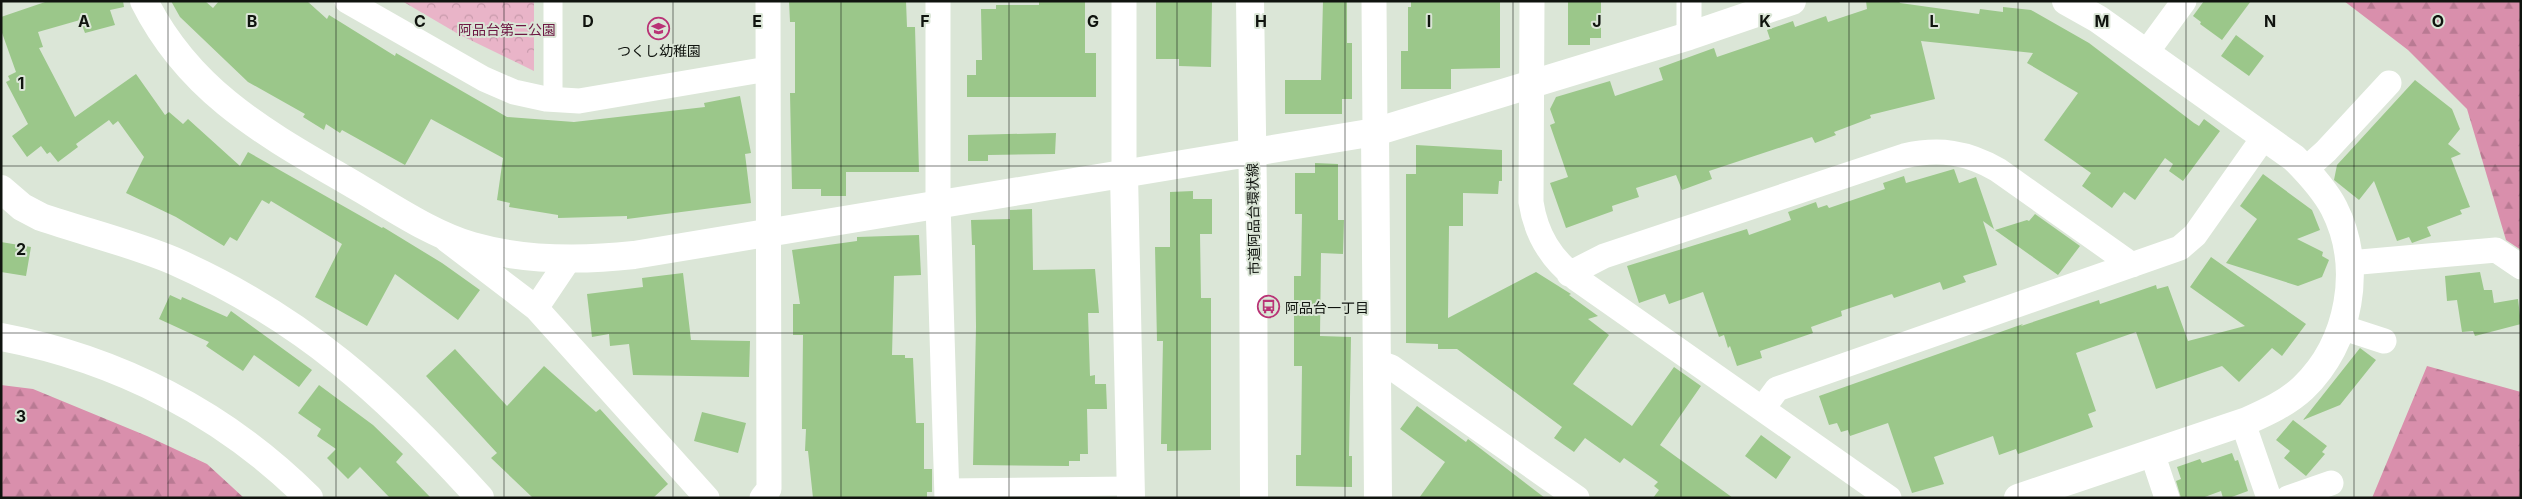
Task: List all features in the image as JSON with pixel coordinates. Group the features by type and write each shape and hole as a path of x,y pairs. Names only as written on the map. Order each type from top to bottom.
{"street":[{"path":"144,1 174,49 200,80 229,108 262,131 443,237 536,308 707,498"},
{"path":"347,1 484,79 514,92 553,100 579,101 768,69"},
{"path":"553,1 553,100"},
{"path":"762,498 770,489 768,1"},
{"path":"938,1 938,203 947,493 1131,492 1124,174 1124,1"},
{"name":"市道阿品台環状線","path":"1250,1 1254,498"},
{"path":"1374,1 1378,498"},
{"path":"1532,1 1533,211 1538,229 1546,246 1569,274 1889,498"},
{"path":"1689,1 1689,36"},
{"path":"443,237 505,253 569,259 634,255 938,203 1252,154 1375,132 1689,36 1792,1"},
{"path":"2018,498 2243,423 2277,408 2302,388 2324,363 2341,327 2348,304 2349,263 2346,239 2335,209 2317,181 2294,158 2098,19 2066,1"},
{"path":"2146,53 2184,1"},
{"path":"2306,170 2326,151 2388,83"},
{"path":"1763,408 1778,389 2176,250 2188,243 2264,137"},
{"path":"1569,274 1604,256 1885,162 1923,152 1943,151 1981,160 1998,170 2132,265"},
{"path":"1,189 22,207 41,217 173,261 236,292 290,324 340,360 374,389 431,444 480,498"},
{"path":"2349,263 2496,250 2521,267"},
{"path":"536,308 569,259"},
{"path":"2341,327 2384,341"},
{"path":"1,337 68,352 131,375 161,390 219,423 246,442 309,498"},
{"path":"1377,362 1390,367 1577,498"},
{"path":"2243,423 2269,498"},
{"path":"2152,453 2167,498"},
{"path":"2288,498 2331,483"}],"green space":[{"name":"阿品台第二公園","path":"402,1 534,1 534,71 460,35"},
{"path":"2344,1 2521,1 2521,250 2506,240 2467,109 2408,50"},
{"path":"2427,366 2521,392 2521,498 2372,498"},
{"path":"1,385 33,389 147,436 207,464 244,498 1,498"}],"building":[{"path":"48,1 123,1 124,7 110,10 115,25 85,33 80,20 38,32 43,47 39,48 75,117 136,74 165,115 169,112 183,124 188,119 240,166 248,152 383,227 442,263 480,290 458,320 395,274 367,326 315,297 342,244 271,201 269,204 262,200 237,241 230,237 224,246 176,217 126,193 144,157 118,121 113,125 109,120 76,144 78,147 58,162 50,152 47,154 41,146 27,157 12,136 28,124 6,82 10,80 8,76 16,72 1,30 1,17"},
{"path":"171,1 205,1 213,8 219,1 307,1 327,19 329,15 395,56 396,53 507,117 574,122 705,107 704,103 740,96 751,153 745,154 751,203 627,219 627,216 558,218 558,215 509,207 510,203 497,200 503,158 431,119 405,165 342,130 340,133 326,124 324,130 303,117 305,114 248,82 180,17"},
{"path":"789,1 906,1 907,27 915,27 919,172 846,172 846,196 821,196 821,189 792,189 790,93 795,93 795,22 790,22"},
{"path":"1156,1 1212,1 1211,67 1179,66 1179,59 1156,59"},
{"path":"1323,1 1347,1 1347,43 1352,43 1352,99 1342,99 1342,114 1285,114 1285,80 1321,80"},
{"path":"1411,1 1500,1 1500,68 1451,69 1451,89 1401,89 1401,51 1408,51 1408,7 1411,7"},
{"path":"1568,1 1601,1 1601,38 1590,38 1590,45 1568,45"},
{"path":"1866,1 1899,1 1900,3 1979,14 1980,9 2003,12 2003,7 2031,10 2089,43 2194,123 2199,126 2204,119 2220,131 2183,181 2169,171 2173,164 2165,158 2135,200 2124,192 2112,208 2082,186 2091,173 2044,140 2078,93 2027,63 2033,53 1921,41 1935,99 1870,115 1871,118 1834,132 1836,135 1815,143 1812,137 1709,171 1712,179 1682,190 1676,175 1636,188 1639,197 1612,206 1613,211 1566,228 1550,183 1568,177 1550,125 1555,123 1550,109 1556,97 1610,81 1615,96 1663,80 1659,68 1714,48 1717,57 1770,39 1767,30 1793,21 1795,27 1826,16 1828,22 1867,9"},
{"path":"2204,1 2251,1 2222,40 2200,24 2201,22 2193,16"},
{"path":"1039,2 1085,2 1085,53 1096,53 1096,97 967,97 967,75 976,75 976,60 982,60 981,9 996,9 996,5 1039,5"},
{"path":"2236,35 2264,56 2249,76 2221,56"},
{"path":"2415,80 2452,109 2460,129 2448,144 2461,154 2451,158 2470,207 2460,210 2462,214 2427,227 2431,236 2412,243 2409,237 2397,241 2374,181 2359,200 2334,180 2337,165"},
{"path":"1056,133 1055,154 988,155 988,161 968,161 968,135"},
{"path":"1416,145 1502,150 1502,181 1499,181 1498,194 1463,193 1463,226 1449,226 1448,318 1536,272 1571,294 1569,295 1598,316 1588,319 1609,335 1573,384 1632,426 1674,367 1701,386 1660,445 1733,498 1653,498 1659,490 1654,486 1658,482 1624,458 1620,463 1585,438 1574,452 1554,438 1562,427 1457,349 1438,349 1438,344 1406,343 1406,174 1416,174"},
{"path":"1315,163 1338,164 1338,220 1344,220 1343,254 1321,253 1320,336 1351,337 1349,456 1352,456 1352,487 1296,486 1296,455 1301,455 1302,366 1294,366 1294,276 1301,276 1302,214 1295,214 1295,173 1315,173"},
{"path":"1954,169 1959,183 1976,177 1994,229 1983,221 1997,265 1963,276 1966,282 1943,290 1940,282 1894,298 1892,294 1841,311 1842,316 1811,327 1813,333 1760,351 1762,358 1737,366 1724,335 1719,337 1703,292 1669,304 1665,294 1639,303 1627,266 1747,229 1749,235 1791,220 1788,212 1816,202 1818,208 1827,205 1829,208 1885,189 1883,183 1904,176 1906,183"},
{"path":"2263,174 2312,210 2320,230 2297,239 2323,252 2322,256 2329,260 2322,277 2298,286 2226,263 2257,219 2240,206"},
{"path":"1193,191 1193,199 1212,199 1212,234 1200,234 1201,298 1211,298 1211,450 1167,451 1167,444 1161,444 1163,341 1157,341 1155,247 1170,247 1170,192"},
{"path":"1032,209 1033,270 1095,269 1099,313 1088,313 1090,376 1095,375 1095,384 1106,384 1107,409 1087,409 1088,454 1080,454 1080,461 1069,461 1069,466 973,465 976,327 975,245 972,245 971,220 1010,219 1010,210"},
{"path":"2035,214 2080,246 2058,275 1995,230 2029,221"},
{"path":"919,235 921,275 894,276 892,355 905,355 905,358 913,358 916,423 924,423 924,469 932,469 932,492 927,492 927,498 813,498 808,451 805,451 806,429 802,429 803,335 793,335 793,304 800,304 792,250 857,241 857,237"},
{"path":"1,242 31,247 26,276 1,272"},
{"path":"2211,257 2306,324 2282,356 2272,348 2239,382 2222,366 2156,389 2136,332 2076,353 2096,411 2088,414 2093,427 2018,454 2016,449 1999,455 1993,436 1934,457 1944,484 1912,493 1888,423 1850,436 1848,430 1841,432 1837,423 1829,425 1819,396 2023,324 2021,326 2099,300 2100,304 2156,285 2157,289 2168,286 2188,341 2245,326 2190,287"},
{"path":"2480,272 2484,290 2492,290 2494,303 2518,299 2521,324 2475,336 2473,331 2462,332 2457,300 2447,301 2445,276"},
{"path":"683,273 691,340 750,341 749,377 633,375 629,344 610,346 609,334 592,337 587,294 643,287 642,278"},
{"path":"170,295 181,300 182,297 227,317 231,311 312,370 299,387 254,355 243,371 206,346 209,342 159,319"},
{"path":"2360,348 2376,360 2340,405 2303,420"},
{"path":"455,349 507,406 544,366 596,412 600,409 668,484 653,498 533,498 491,458 497,453 426,376"},
{"path":"319,385 373,425 403,454 396,462 431,498 390,498 360,467 348,479 327,458 336,449 317,436 321,429 298,413"},
{"path":"1417,406 1466,442 1468,439 1545,498 1419,498 1445,462 1400,429"},
{"path":"702,412 746,423 738,453 694,441"},
{"path":"2293,420 2327,446 2322,452 2325,454 2306,476 2284,458 2290,451 2276,440"},
{"path":"1761,435 1791,457 1776,479 1745,456"},
{"path":"2232,453 2235,461 2238,460 2248,491 2229,498 2223,498 2221,491 2202,498 2181,498 2176,481 2181,479 2177,467 2200,459 2202,463"}],"place":[{"name":"つくし幼稚園","path":"659,28"},
{"name":"阿品台一丁目","path":"1269,307"}]}
